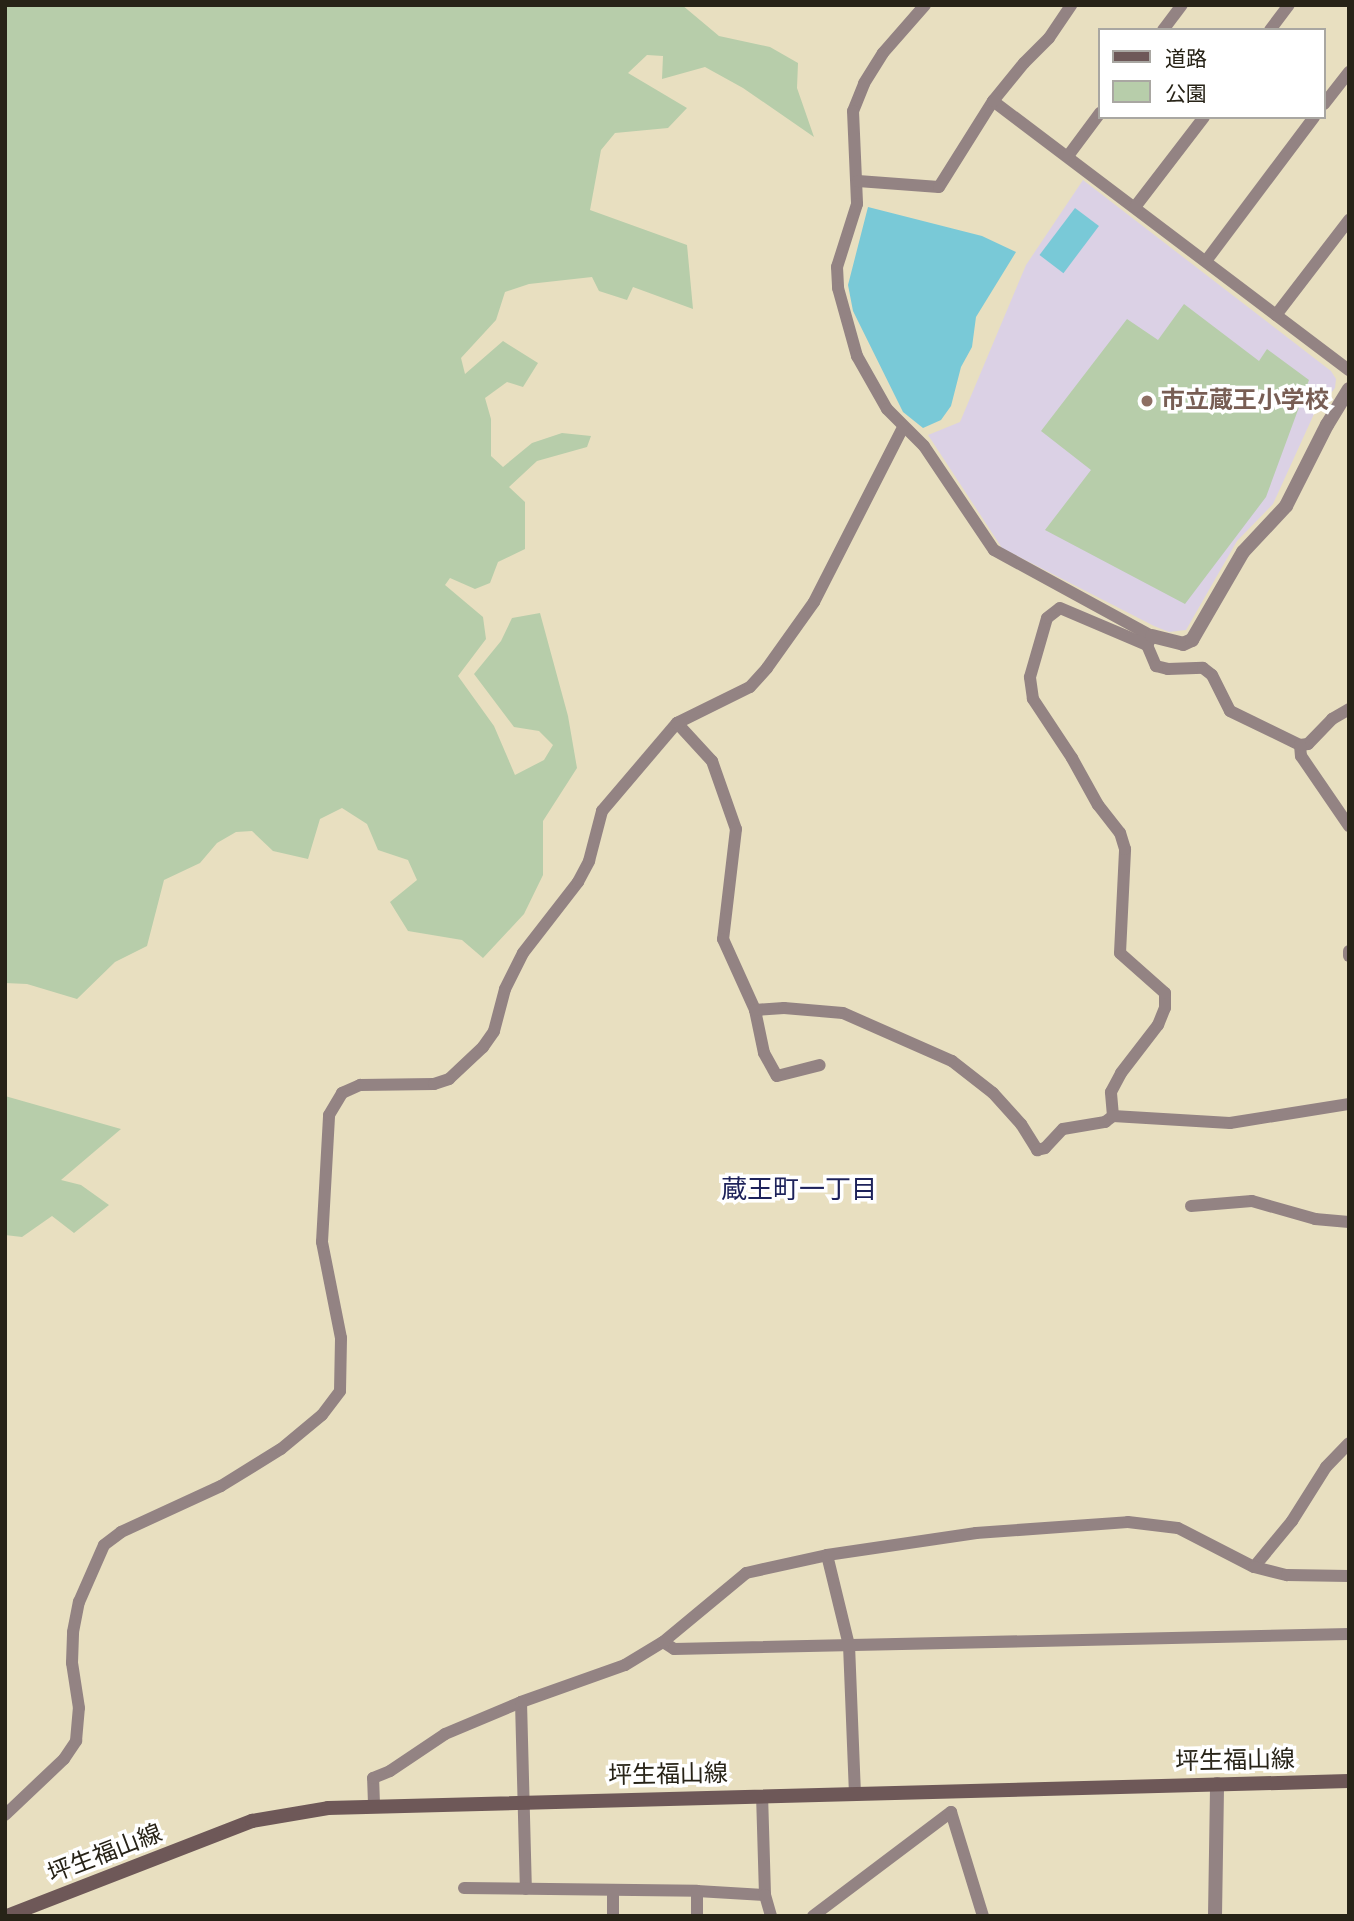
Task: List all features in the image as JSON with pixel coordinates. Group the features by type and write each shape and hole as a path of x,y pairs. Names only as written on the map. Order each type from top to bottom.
{"main road":[{"name":"坪生福山線","path":"7,1916 252,1821 328,1808 374,1804 1349,1781"}],"street":[{"path":"925,5 883,53 864,84 853,111 857,204 837,267 838,289 857,356 887,409 925,446 994,550 1150,641 1156,666 1168,669 1203,668 1212,675 1230,711 1300,746 1308,744 1332,719 1349,709"},
{"path":"858,181 939,187 993,101 1049,38 1071,5"},
{"path":"1165,28 1182,5"},
{"path":"1272,28 1289,5"},
{"path":"1326,101 1349,72"},
{"path":"993,101 1349,370"},
{"path":"1068,156 1098,116"},
{"path":"1135,207 1202,119"},
{"path":"1206,261 1312,119"},
{"path":"1276,315 1349,220"},
{"path":"1112,1116 1111,1092 1121,1073 1158,1025 1165,1008 1165,993 1120,953 1125,849 1120,833 1098,805 1072,758 1038,706 1030,677 1047,618 1060,608 1150,641 1184,644 1192,640 1243,552 1286,506 1349,389"},
{"path":"5,1815 64,1759 76,1741 79,1708 72,1663 73,1632 79,1602 104,1545 121,1532 221,1486 281,1449 322,1415 340,1391 341,1338 322,1242 327,1193 325,1147 329,1115 342,1094 360,1085 433,1084 449,1079 483,1048 494,1031 505,989 523,953 578,882 589,862 601,811 677,723 750,687 767,668 814,602 903,426"},
{"path":"677,723 712,761 736,829 723,939 755,1010 764,1053 777,1076 820,1065"},
{"path":"1300,746 1301,756 1349,825"},
{"path":"755,1010 784,1008 844,1013 952,1061 993,1093 1021,1124 1037,1150 1045,1148 1063,1129 1105,1122 1112,1116 1230,1123 1349,1104"},
{"path":"1191,1206 1252,1201 1315,1220 1349,1222"},
{"path":"1254,1567 1292,1521 1326,1467 1349,1443"},
{"path":"374,1804 373,1778 390,1771 445,1734 521,1702 625,1665 663,1642 746,1573 827,1555 976,1533 1128,1522 1178,1528 1254,1567 1287,1575 1349,1576"},
{"path":"827,1555 849,1645 855,1793"},
{"path":"663,1642 674,1649 1349,1634"},
{"path":"521,1702 526,1889"},
{"path":"1215,1916 1217,1784"},
{"path":"762,1796 765,1895 771,1916"},
{"path":"813,1916 951,1812 983,1916"},
{"path":"464,1888 697,1891 765,1895"},
{"path":"613,1890 613,1916"},
{"path":"697,1891 697,1916"}],"shaded area":[{"name":"市立蔵王小学校","path":"1083,180 1331,371 1336,379 1335,388 1314,414 1273,504 1237,541 1186,630 1169,632 1154,626 1002,548 928,435 960,422 1026,265"}],"green space":[{"path":"5,5 682,5 719,36 770,47 798,63 797,88 814,137 743,88 705,67 662,79 663,56 647,55 628,73 687,108 668,128 615,133 601,150 590,210 687,245 693,309 633,287 627,300 599,291 592,277 529,284 505,292 496,320 461,358 465,374 503,341 538,363 523,387 507,382 485,398 491,419 491,456 503,467 532,443 562,433 591,436 587,447 537,461 509,487 525,502 525,549 498,562 490,583 475,589 450,578 445,585 483,617 486,639 458,676 494,726 515,775 544,760 553,745 539,731 514,727 474,674 501,641 512,618 540,613 568,716 577,768 543,821 543,875 524,914 483,958 462,940 408,931 390,902 417,880 408,860 378,850 367,824 342,808 320,819 308,859 273,851 252,831 236,832 217,843 200,863 164,880 147,946 115,962 77,999 27,984 5,983"},
{"path":"1184,304 1259,361 1267,349 1309,380 1266,497 1185,604 1045,530 1091,470 1041,431 1127,319 1158,340"},
{"path":"5,1096 121,1129 61,1180 81,1185 109,1205 74,1233 52,1216 22,1237 5,1235"}],"water":[{"path":"868,207 982,236 1016,252 976,317 972,347 961,367 951,406 941,420 923,428 903,412 853,311 848,285"},
{"path":"1075,208 1099,226 1063,273 1039,255"}],"place":[{"name":"市立蔵王小学校","path":"1147,401"}],"district":[{"name":"蔵王町一丁目","path":"799,1190"}]}
